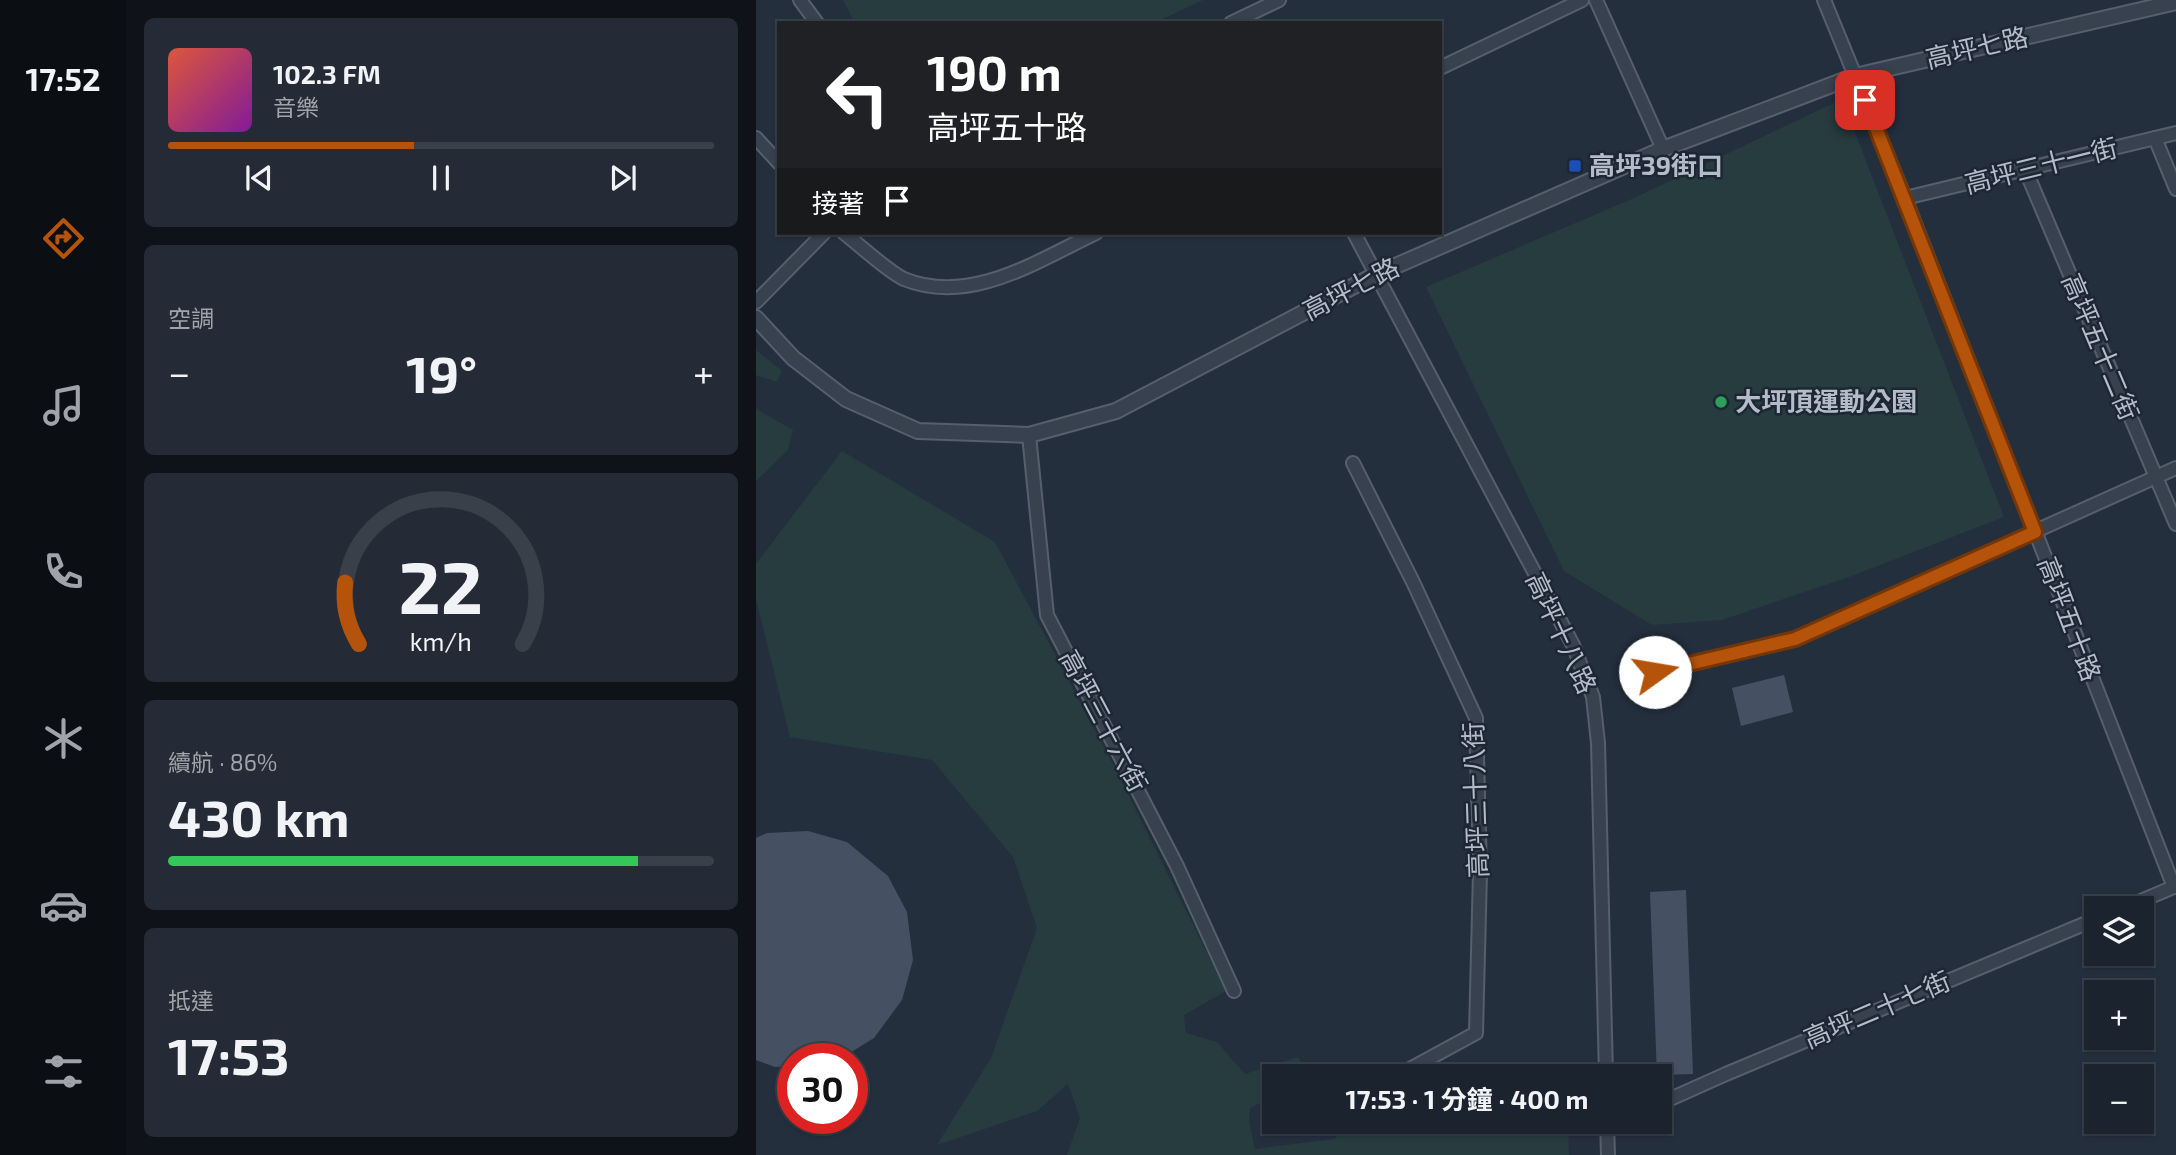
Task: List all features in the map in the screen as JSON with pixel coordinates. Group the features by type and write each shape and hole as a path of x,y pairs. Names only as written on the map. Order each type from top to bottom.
{"street":[{"path":"800,0 816,21"},
{"path":"1248,19 1279,0"},
{"path":"1442,67 1582,0"},
{"path":"1596,0 1663,149"},
{"name":"高坪五十路","path":"1824,0 1905,198 2175,887"},
{"name":"高坪七路","path":"756,318 793,358 846,399 918,430 1029,435 1116,411 1375,275 1663,149 1855,76 2176,2"},
{"name":"高坪三十一街","path":"1905,198 2176,134"},
{"path":"756,138 777,161"},
{"path":"2155,138 2176,188"},
{"name":"高坪五十二街","path":"2025,169 2176,524"},
{"path":"756,302 822,235"},
{"path":"847,235 902,278 950,289 1002,278 1092,235"},
{"name":"高坪十八路","path":"1355,235 1573,645 1593,697 1598,743 1606,1064"},
{"name":"高坪三十六街","path":"1029,435 1047,615 1177,866 1234,991"},
{"name":"高坪三十八街","path":"1353,463 1413,582 1476,718 1480,872 1476,1032 1419,1064"},
{"path":"1655,672 1795,639 2176,468"},
{"path":"2153,896 2175,887"},
{"name":"高坪二十七街","path":"1672,1098 2084,924"},
{"path":"1608,1134 1608,1155"}],"green space":[{"path":"843,0 1203,0 1158,21 854,21"},
{"name":"大坪頂運動公園","path":"1842,99 2004,517 1849,577 1722,620 1652,625 1564,571 1426,287 1634,198"},
{"path":"756,350 782,371 777,382 756,375"},
{"path":"756,409 793,430 788,450 756,481"},
{"path":"842,451 995,542 1114,766 1226,991 1184,1015 1186,1033 1217,1042 1245,1074 1262,1069 1262,1102 1250,1108 1249,1121 1255,1149 1334,1139 1340,1134 1568,1134 1569,1155 1067,1155 1080,1118 1068,1084 1037,1111 937,1145 991,1058 1037,928 1013,857 932,760 790,737 756,599 756,564"},
{"path":"1298,1057 1302,1064 1276,1064"}],"building":[{"path":"1784,675 1793,712 1741,726 1732,688"},
{"path":"808,831 847,842 888,876 907,912 913,960 902,1000 874,1038 866,1043 777,1043 775,1067 756,1060 756,838 767,833"},
{"path":"1686,890 1693,1074 1672,1075 1672,1064 1657,1064 1650,892"}],"place":[{"name":"高坪39街口","path":"1575,166"},
{"name":"大坪頂運動公園","path":"1721,402"}],"route":[{"path":"1655,672 1795,639 2035,532 1865,100"}]}
